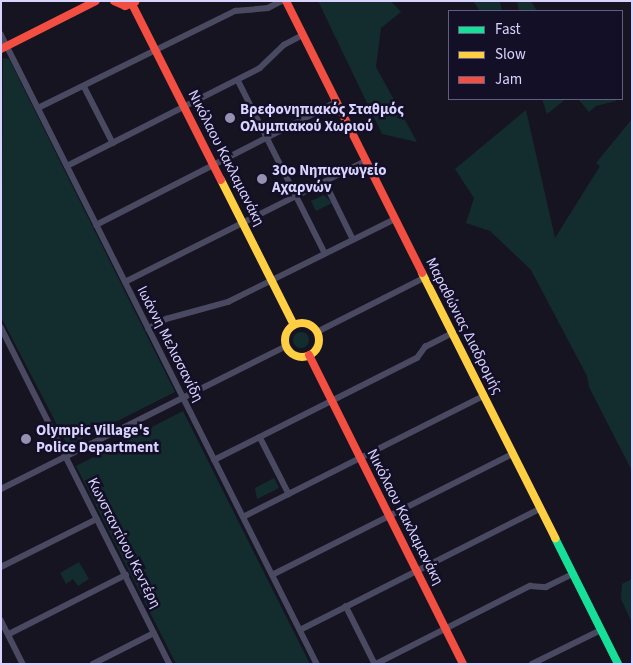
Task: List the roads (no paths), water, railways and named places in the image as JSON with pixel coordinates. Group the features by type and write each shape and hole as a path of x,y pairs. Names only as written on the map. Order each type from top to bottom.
{"street":[{"path":"4,48 96,1"},
{"path":"114,1 125,6 134,2"},
{"path":"38,108 235,10 268,8 282,1"},
{"name":"Μαραθώνιας Διαδρομής","path":"286,1 618,664"},
{"name":"Νικόλαου Κακλαμανάκη","path":"134,2 156,50 294,325"},
{"name":"Ιωάννη Μελισσανίδη","path":"1,34 4,48 38,108 317,664"},
{"path":"67,166 260,68 284,45 303,35"},
{"path":"238,80 325,253"},
{"path":"84,86 112,143"},
{"path":"96,225 336,102"},
{"path":"125,282 366,161"},
{"path":"325,182 353,239"},
{"path":"148,329 166,319 228,302 395,218"},
{"path":"317,332 424,278"},
{"path":"307,324 317,332 318,345 309,355 293,354 286,346 285,336 294,325 307,324"},
{"name":"Κωνσταντίνου Κεντέρη","path":"1,327 170,664"},
{"path":"214,460 417,358 424,346 452,333"},
{"path":"1,489 286,346"},
{"name":"Νικόλαου Κακλαμανάκη","path":"309,355 463,664"},
{"path":"243,517 484,396"},
{"path":"260,437 289,494"},
{"path":"272,575 513,454"},
{"path":"300,630 540,509"},
{"path":"1,567 97,519"},
{"path":"346,606 376,664 530,586 546,588 573,574"},
{"path":"9,634 126,575"},
{"path":"1,620 23,664"},
{"path":"532,664 601,630"},
{"path":"93,664 154,633"}],"place":[{"name":"Βρεφονηπιακός Σταθμός Ολυμπιακού Χωριού","path":"230,118"},
{"name":"30ο Νηπιαγωγείο Αχαρνών","path":"262,179"},
{"name":"Olympic Village's Police Department","path":"26,439"}]}
